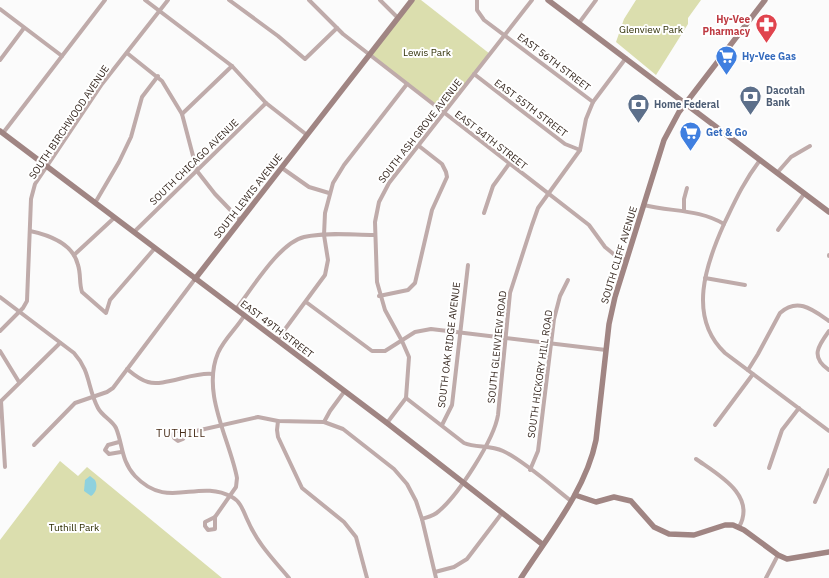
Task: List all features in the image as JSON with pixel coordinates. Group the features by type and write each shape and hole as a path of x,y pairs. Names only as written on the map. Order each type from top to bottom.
{"street":[{"path":"1,132 106,0"},
{"path":"145,0 232,66 266,103 307,135"},
{"name":"SOUTH BIRCHWOOD AVENUE","path":"0,331 26,304 28,296 32,192 86,107 168,0"},
{"path":"229,0 278,36 305,60 336,28"},
{"name":"EAST 54TH STREET","path":"309,0 336,28 589,225 610,252 626,260"},
{"path":"380,0 398,18"},
{"name":"SOUTH LEWIS AVENUE","path":"34,445 75,403 111,390 240,220 412,0"},
{"name":"EAST 56TH STREET","path":"477,0 477,10 480,16 593,102"},
{"name":"SOUTH ASH GROVE AVENUE","path":"406,398 409,357 402,341 390,321 380,296 376,277 374,235 376,214 382,194 388,184 532,0"},
{"path":"548,0 829,212"},
{"path":"579,23 596,0"},
{"name":"SOUTH CLIFF AVENUE","path":"520,578 575,495 585,477 594,449 606,350 614,304 626,260 664,140 672,123 765,0"},
{"path":"0,9 62,56"},
{"path":"0,60 24,28"},
{"path":"127,53 158,76 182,114 197,171 215,194 240,220"},
{"name":"SOUTH GLENVIEW ROAD","path":"422,519 434,515 441,510 463,482 485,447 497,420 510,293 538,208 580,150 586,119 593,102 626,58"},
{"path":"182,114 232,66"},
{"name":"EAST 55TH STREET","path":"474,74 561,141 580,150"},
{"path":"95,203 120,162 129,143 142,97 158,76"},
{"path":"276,340 306,302 327,269 328,256 324,235 329,193 338,174 407,84"},
{"name":"SOUTH CHICAGO AVENUE","path":"134,232 266,103"},
{"name":"EAST 49TH STREET","path":"1,132 387,423 542,544"},
{"path":"380,296 408,290 415,283 432,210 445,183 446,172 442,164 419,146"},
{"path":"777,173 792,157 810,146"},
{"path":"760,160 742,185 712,250 705,278 703,306 705,319 710,334 721,349 829,431"},
{"path":"484,213 493,186 509,164"},
{"path":"282,168 309,187 329,193"},
{"path":"684,211 684,199 687,188"},
{"path":"778,230 804,194"},
{"path":"644,205 706,215 724,224"},
{"path":"74,255 114,218"},
{"path":"30,231 49,236 63,244 74,255 79,266 82,292 106,313 110,300 154,248"},
{"path":"236,309 284,248 300,238 324,235 374,235"},
{"name":"SOUTH OAK RIDGE AVENUE","path":"442,425 452,405 459,332 468,265"},
{"path":"705,278 744,285"},
{"name":"SOUTH HICKORY HILL ROAD","path":"530,470 538,451 554,318 560,296 568,280"},
{"path":"0,297 74,353 82,362 87,372 94,397 102,413 115,427 121,452 127,465 135,475 151,488 175,494 210,489 230,496 242,508 255,538 288,578"},
{"path":"306,302 372,351 385,351 415,332 427,329 551,342 606,350"},
{"path":"748,370 780,313 786,308 793,306 805,306 829,322"},
{"path":"215,517 236,486 237,478 221,425 212,374 218,352 244,316"},
{"path":"829,331 818,347 818,356 821,363 829,370"},
{"path":"5,467 1,401 19,382 46,359 60,343"},
{"path":"0,351 19,382"},
{"path":"126,369 143,380 151,383 198,374 212,374"},
{"path":"715,425 753,374"},
{"path":"324,422 344,392"},
{"path":"387,423 406,398 464,443 504,451 571,501"},
{"path":"769,468 782,430 798,408"},
{"path":"188,433 258,416 278,421 324,422 338,427 394,469 413,495 422,519 436,578"},
{"path":"278,421 278,437 298,483 351,529 359,543 367,578"},
{"path":"119,442 108,445 104,450 108,454 121,452"},
{"path":"696,459 728,482 738,492 742,502 744,519 739,527"},
{"path":"815,502 829,470"},
{"path":"575,495 596,502 614,497 630,501 654,527 669,534 694,535 724,525 739,527 778,555 787,559 797,559 829,552"},
{"path":"435,572 458,566 467,559 502,513"},
{"path":"766,578 778,555"}],"green space":[{"name":"Lewis Park","path":"412,0 421,0 490,54 445,113 370,55"},
{"name":"Glenview Park","path":"636,0 701,0 688,18 688,24 656,75 616,42 624,19"},
{"name":"Tuthill Park","path":"60,461 78,476 87,467 222,578 0,578 0,540"}],"water":[{"path":"90,476 95,480 96,485 95,491 91,496 84,491 85,480"}],"place":[{"name":"Hy-Vee Pharmacy","path":"766,44"},
{"name":"Hy-Vee Gas","path":"726,76"},
{"name":"Dacotah Bank","path":"751,116"},
{"name":"Home Federal","path":"638,124"},
{"name":"Get & Go","path":"691,152"}],"district":[{"name":"TUTHILL","path":"181,433"}]}
